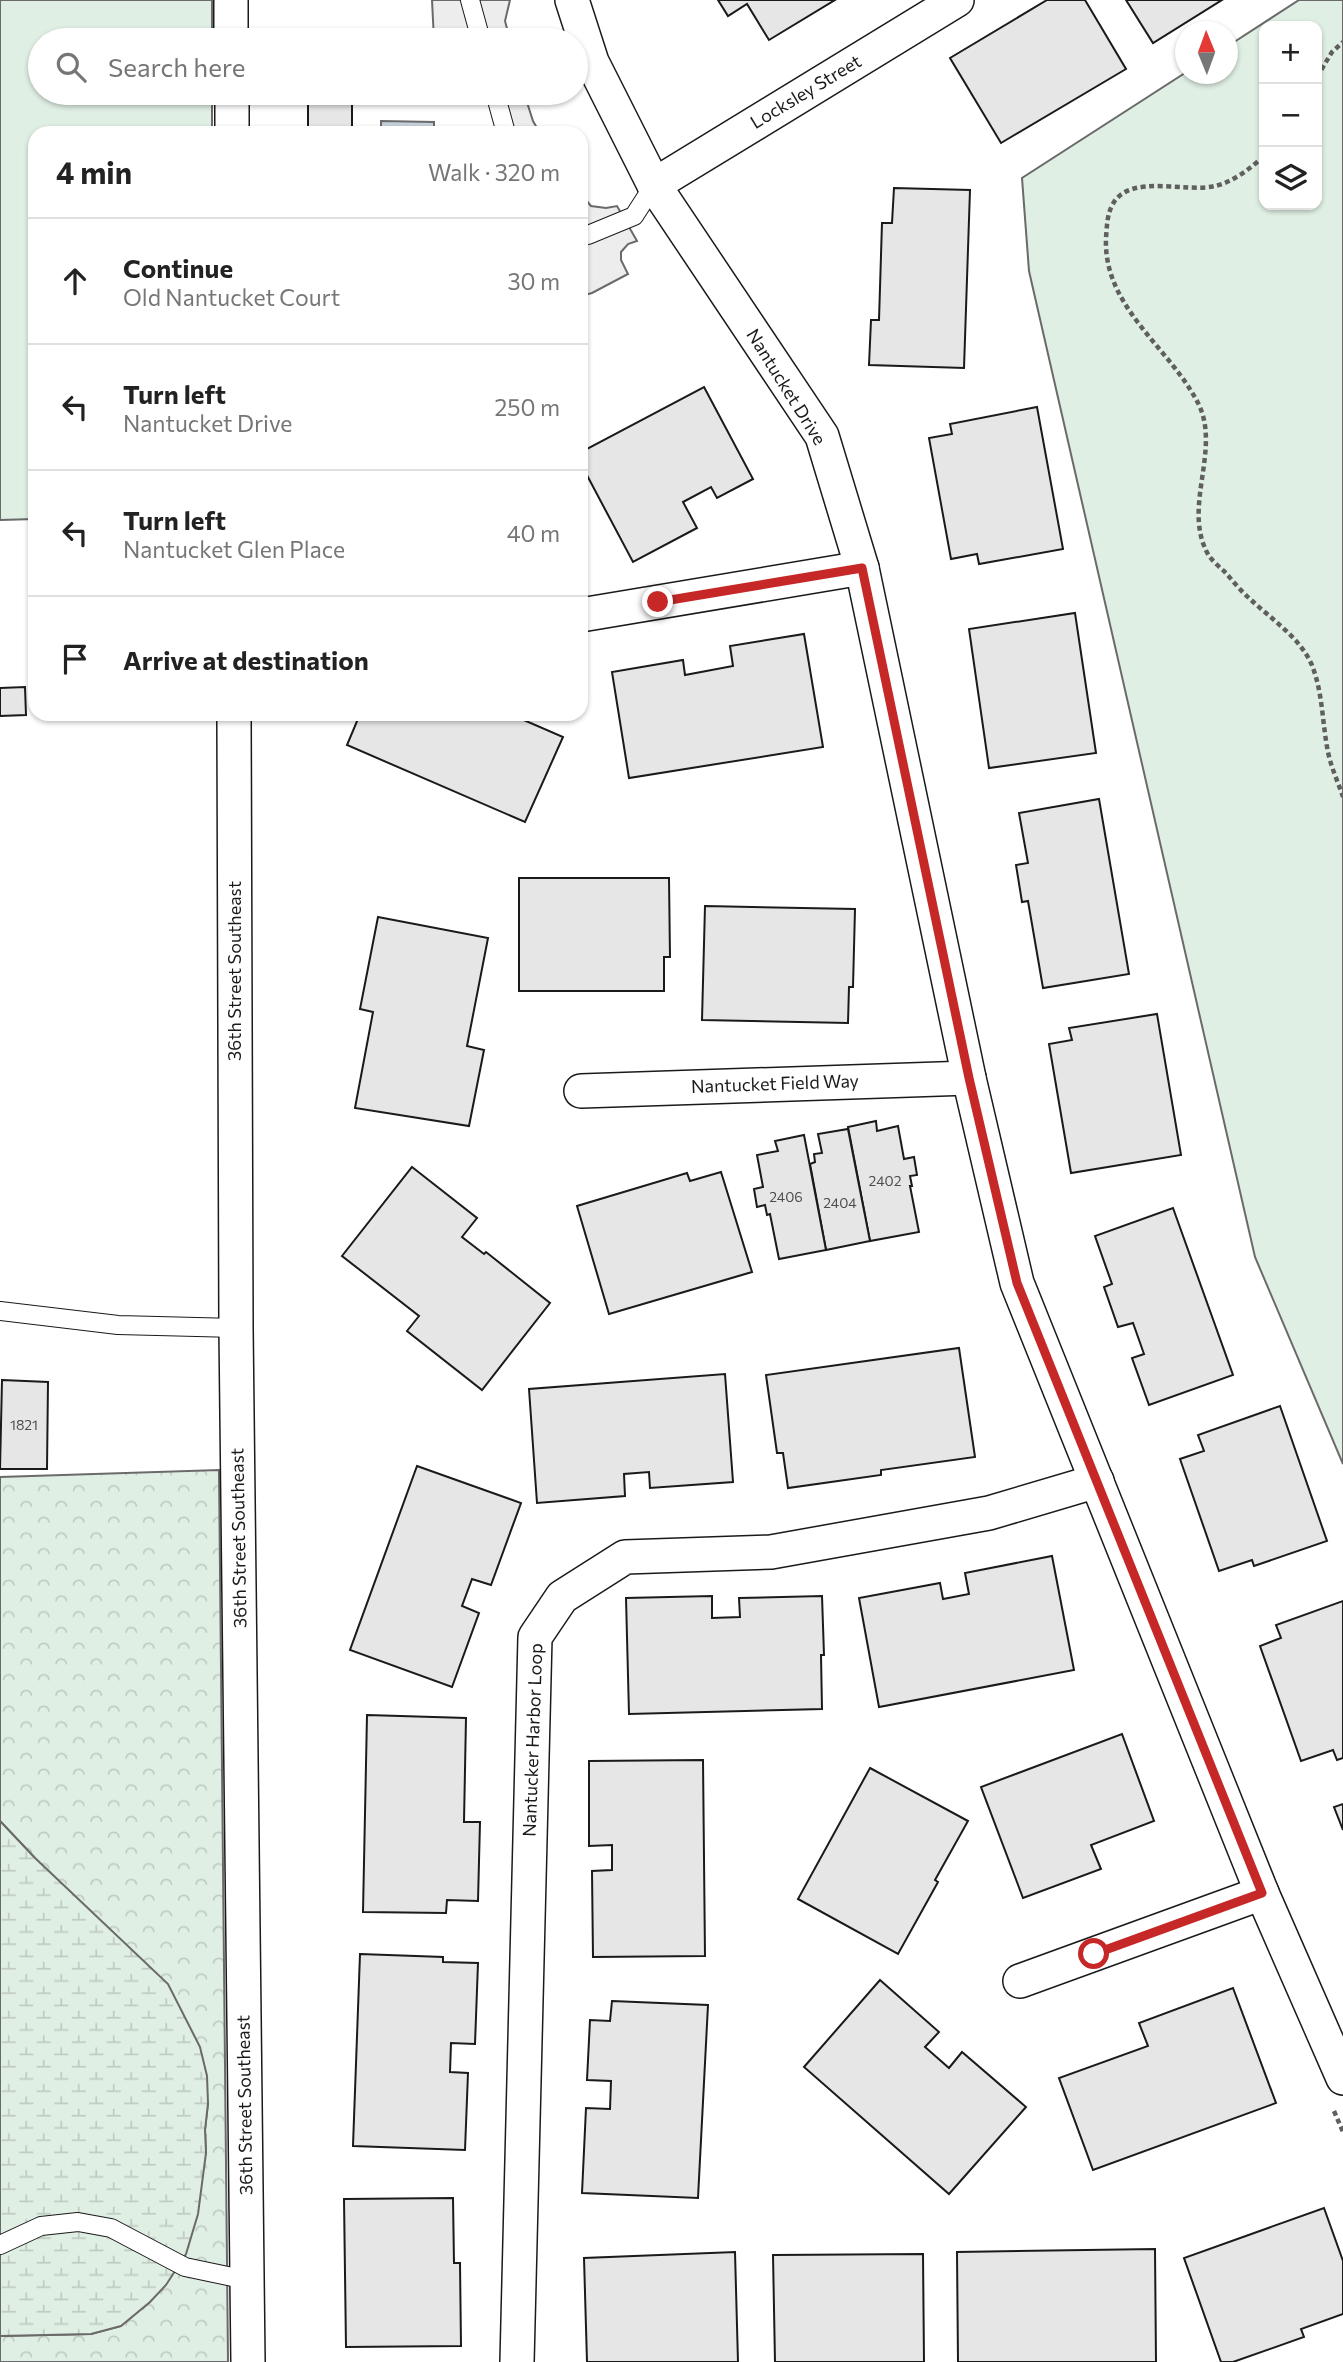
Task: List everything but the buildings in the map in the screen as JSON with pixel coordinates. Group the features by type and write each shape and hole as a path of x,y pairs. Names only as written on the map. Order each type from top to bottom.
{"street":[{"path":"231,0 231,28"},
{"name":"Nantucket Drive","path":"572,0 581,28"},
{"name":"Locksley Street","path":"654,185 957,0"},
{"name":"Nantucket Drive","path":"588,50 654,185 822,436 862,568 969,1078 1017,1283 1262,1893 1343,2078"},
{"path":"232,105 232,126"},
{"path":"588,614 862,568"},
{"name":"36th Street Southeast","path":"234,721 236,1328 248,2362"},
{"name":"Nantucket Field Way","path":"581,1091 969,1078"},
{"name":"Nantucker Harbor Loop","path":"517,2362 535,1637 562,1597 625,1557 771,1552 989,1513 1097,1481"},
{"path":"1020,1981 1262,1893"}],"lane":[{"path":"470,0 478,28"},
{"path":"498,105 504,126"},
{"path":"588,235 634,216 654,185"},
{"path":"0,1311 118,1325 236,1328"},
{"path":"0,2245 41,2226 78,2222 111,2228 185,2267 247,2280"}],"path":[{"path":"1322,68 1332,51 1343,43"},
{"path":"1259,160 1249,169 1215,186 1141,187 1125,191 1115,201 1107,219 1106,252 1111,277 1123,301 1160,352 1179,371 1200,407 1206,428 1206,448 1200,481 1200,529 1209,555 1249,598 1274,619 1311,663 1328,753 1343,797"}],"green space":[{"path":"0,0 212,0 212,28 28,28 28,105 212,105 212,126 28,126 28,519 0,520"},
{"path":"1299,0 1343,0 1343,1464 1255,1257 1029,271 1022,178 1175,79 1175,84 1238,84 1238,40 1259,26 1259,210 1322,210 1322,21 1267,21"},
{"path":"219,1470 228,2362 0,2362 0,2336 91,2334 120,2326 150,2302 206,2153 208,2103 34,1857 0,1821 0,1477"},
{"path":"0,1821 34,1857 168,1984 200,2047 207,2076 206,2153 198,2214 186,2254 166,2285 150,2302 121,2326 91,2334 0,2336"}],"shaded area":[{"path":"432,0 510,0 505,21 507,28 433,28"},
{"path":"492,105 528,105 536,126 496,126"},
{"path":"588,202 591,206 606,208 617,206 637,241 628,244 621,252 621,260 628,274 588,294"}],"water":[{"path":"381,121 434,122 434,126 381,126"}],"route":[{"path":"658,602 862,568 969,1078 1017,1283 1262,1893 1094,1954"}]}
